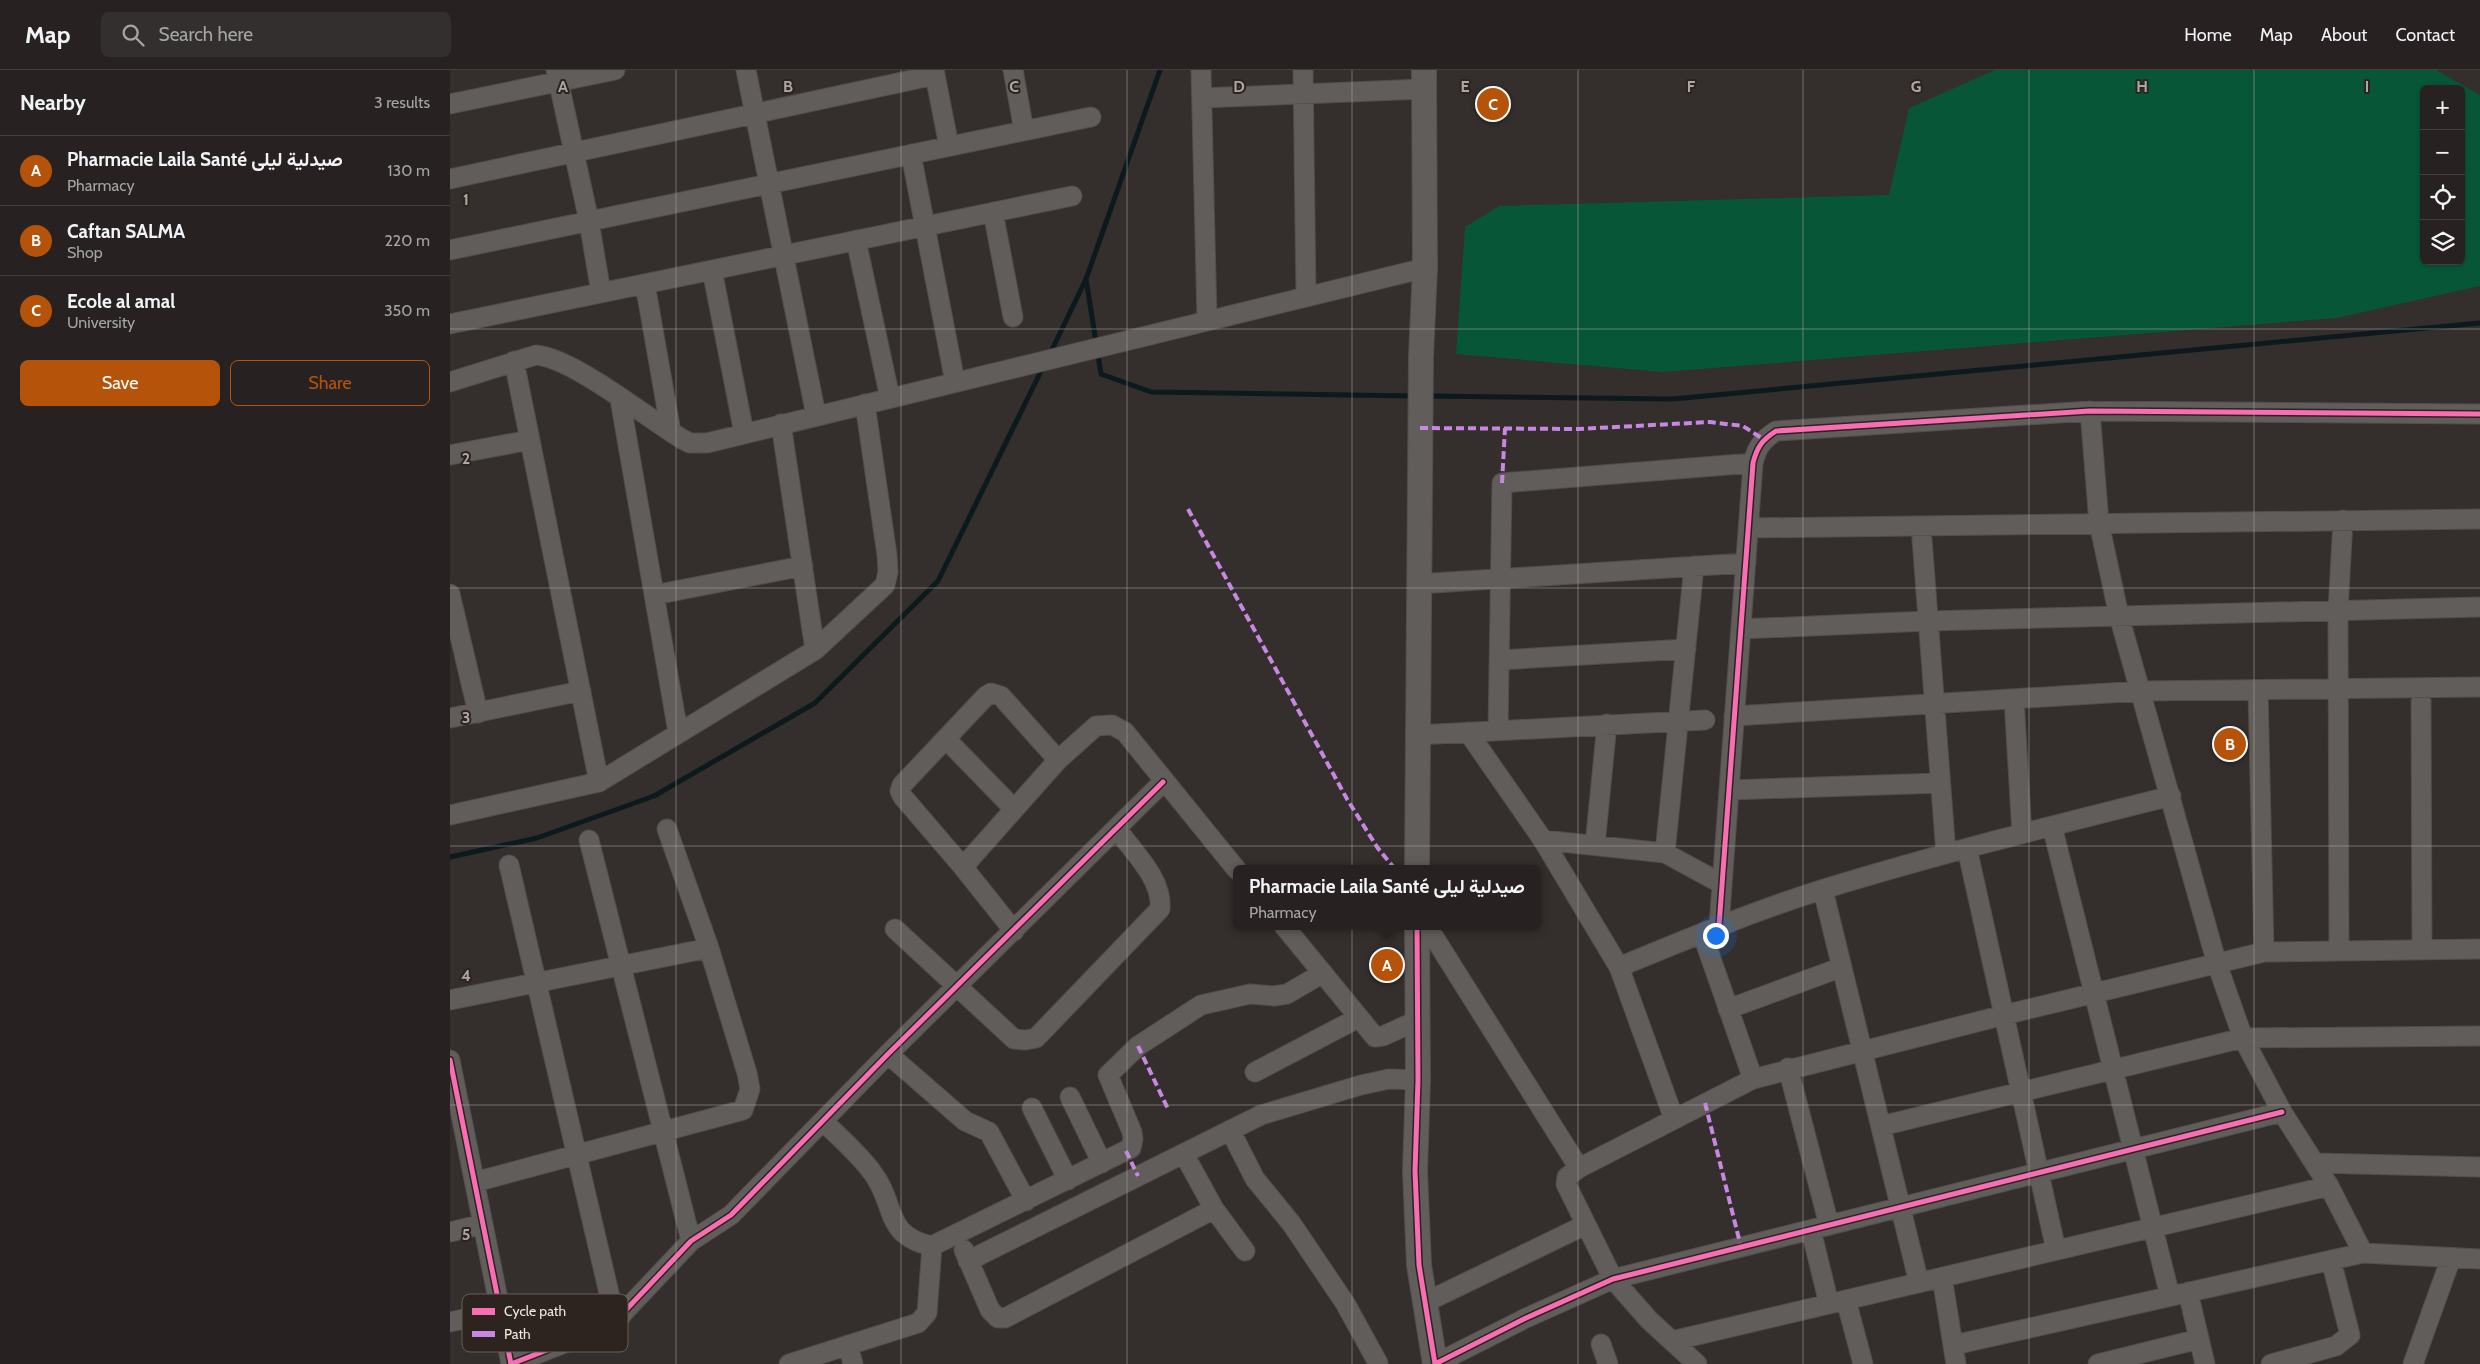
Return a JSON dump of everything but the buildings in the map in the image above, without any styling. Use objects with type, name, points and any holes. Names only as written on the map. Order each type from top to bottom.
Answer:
[{"type":"street","points":[[450,104],[557,76],[615,70]]},
{"type":"street","points":[[746,70],[816,415]]},
{"type":"street","points":[[1013,70],[1024,131]]},
{"type":"street","points":[[1201,70],[1207,320]]},
{"type":"street","points":[[1303,70],[1306,296]]},
{"type":"street","points":[[450,179],[755,114],[934,72],[949,146]]},
{"type":"street","points":[[557,76],[589,221],[601,293]]},
{"type":"street","points":[[1202,98],[1303,94],[1423,79],[1424,268],[1418,584],[1417,865]]},
{"type":"street","points":[[450,250],[1091,117]]},
{"type":"street","points":[[911,154],[955,382]]},
{"type":"street","points":[[450,324],[1072,196]]},
{"type":"street","points":[[993,212],[1013,317]]},
{"type":"street","points":[[856,240],[890,398]]},
{"type":"street","points":[[450,382],[536,355],[548,356],[690,443],[707,443],[744,432],[890,398],[1001,369],[1424,268]]},
{"type":"street","points":[[712,270],[744,432]]},
{"type":"street","points":[[645,284],[670,432]]},
{"type":"street","points":[[514,361],[599,782]]},
{"type":"street","points":[[620,399],[678,732]]},
{"type":"street","points":[[450,815],[599,782],[815,650],[885,585],[888,572],[865,404]]},
{"type":"street","points":[[2090,411],[2099,524],[2118,616],[2171,796],[2217,964],[2243,1038],[2282,1112],[2329,1186],[2363,1253]]},
{"type":"street","points":[[1753,1079],[1728,1009],[1710,930],[1722,884],[1753,463],[1763,439],[1776,431],[2090,411],[2480,414]]},
{"type":"street","points":[[781,424],[815,650]]},
{"type":"street","points":[[450,454],[530,440]]},
{"type":"street","points":[[1498,730],[1502,483],[1753,463]]},
{"type":"street","points":[[1749,528],[2480,518]]},
{"type":"street","points":[[2339,951],[2338,611],[2343,520]]},
{"type":"street","points":[[1922,526],[1946,854]]},
{"type":"street","points":[[1418,584],[1746,562]]},
{"type":"street","points":[[654,595],[803,566]]},
{"type":"street","points":[[1666,853],[1694,566]]},
{"type":"street","points":[[450,594],[478,712]]},
{"type":"street","points":[[1741,630],[1928,621],[2480,607]]},
{"type":"street","points":[[1500,660],[1686,649]]},
{"type":"street","points":[[1734,716],[2141,691],[2480,687]]},
{"type":"street","points":[[2421,688],[2422,950]]},
{"type":"street","points":[[2258,690],[2264,952]]},
{"type":"street","points":[[450,718],[581,691]]},
{"type":"street","points":[[1014,931],[900,791],[902,785],[986,696],[997,693],[1058,760]]},
{"type":"street","points":[[2014,699],[2022,834]]},
{"type":"street","points":[[1417,736],[1705,720]]},
{"type":"street","points":[[1595,845],[1608,724]]},
{"type":"street","points":[[963,867],[1058,760],[1096,726],[1112,725],[1125,732],[1233,865]]},
{"type":"street","points":[[1468,732],[1543,840],[1619,967],[1674,1119]]},
{"type":"street","points":[[946,739],[1014,809]]},
{"type":"street","points":[[628,1308],[691,1241],[731,1215],[888,1054],[1164,782]]},
{"type":"street","points":[[1729,790],[1940,783]]},
{"type":"street","points":[[1619,967],[1710,930],[1823,890],[1967,848],[2171,796]]},
{"type":"street","points":[[2052,826],[2170,1296]]},
{"type":"street","points":[[475,1182],[743,1110],[750,1089],[747,1073],[710,948],[667,829]]},
{"type":"street","points":[[895,929],[1014,1039],[1026,1040],[1036,1038],[1160,909],[1161,897],[1155,882],[1117,829]]},
{"type":"street","points":[[589,840],[691,1241]]},
{"type":"street","points":[[1543,840],[1666,853],[1722,884]]},
{"type":"street","points":[[1967,848],[2056,1250]]},
{"type":"street","points":[[509,866],[609,1294]]},
{"type":"street","points":[[1823,890],[1919,1283]]},
{"type":"street","points":[[1287,930],[1375,1037],[1383,1036],[1416,1021]]},
{"type":"street","points":[[1417,930],[1416,1021],[1418,1080],[1415,1171],[1419,1265],[1435,1364],[1526,1318],[1613,1279],[2282,1112]]},
{"type":"street","points":[[1429,930],[1578,1168]]},
{"type":"street","points":[[450,1000],[710,948]]},
{"type":"street","points":[[1697,1364],[1649,1320],[1613,1279],[1566,1184],[1567,1177],[1578,1168],[1753,1079],[1788,1068],[2094,993],[2264,952],[2480,949]]},
{"type":"street","points":[[1728,1009],[1842,967]]},
{"type":"street","points":[[823,1121],[874,1174],[902,1233],[914,1242],[932,1246],[957,1236],[1126,1151],[1132,1144],[1132,1132],[1108,1075],[1109,1071],[1138,1046],[1201,1005],[1250,994],[1274,996],[1287,994],[1322,973]]},
{"type":"street","points":[[1255,1072],[1358,1018]]},
{"type":"street","points":[[1881,1126],[2243,1038],[2480,1036]]},
{"type":"street","points":[[888,1054],[965,1121],[989,1132],[1026,1201]]},
{"type":"street","points":[[450,1060],[497,1294]]},
{"type":"street","points":[[1788,1068],[1829,1225]]},
{"type":"street","points":[[968,1261],[1261,1115],[1361,1085],[1389,1079],[1418,1080]]},
{"type":"street","points":[[1070,1097],[1102,1163]]},
{"type":"street","points":[[1032,1108],[1068,1180]]},
{"type":"street","points":[[1230,1130],[1255,1179],[1291,1223],[1345,1303],[1377,1364]]},
{"type":"street","points":[[1184,1154],[1214,1209],[1245,1252]]},
{"type":"street","points":[[2315,1163],[2480,1168]]},
{"type":"street","points":[[1672,1341],[2329,1186]]},
{"type":"street","points":[[957,1236],[990,1310],[998,1318],[1005,1318],[1214,1209]]},
{"type":"street","points":[[450,1232],[483,1224]]},
{"type":"street","points":[[1424,1303],[1586,1225]]},
{"type":"street","points":[[1811,1230],[1863,1364]]},
{"type":"street","points":[[789,1364],[918,1323],[927,1313],[932,1246]]},
{"type":"street","points":[[1954,1345],[2363,1253],[2480,1259]]},
{"type":"street","points":[[2413,1364],[2451,1258]]},
{"type":"street","points":[[2271,1364],[2336,1346],[2347,1340],[2350,1335],[2331,1260]]},
{"type":"street","points":[[1942,1277],[1956,1364]]},
{"type":"street","points":[[2188,1292],[2205,1364]]},
{"type":"street","points":[[2098,1364],[2199,1339]]},
{"type":"street","points":[[1600,1344],[1608,1364]]},
{"type":"street","points":[[848,1345],[853,1364]]},
{"type":"street","points":[[511,1364],[542,1352]]},
{"type":"green space","points":[[1995,70],[2436,70],[2462,85],[2420,85],[2420,265],[2465,265],[2465,86],[2480,95],[2480,286],[2337,318],[1663,372],[1456,354],[1465,227],[1499,206],[1889,195],[1909,108]]},
{"type":"waterway","points":[[1049,356],[1086,279],[1160,70]]},
{"type":"waterway","points":[[1086,279],[1101,374],[1151,392],[1413,396]]},
{"type":"waterway","points":[[1427,396],[1673,399],[2480,323]]},
{"type":"waterway","points":[[450,857],[537,838],[654,796],[815,703],[938,581],[1044,365]]},
{"type":"marked path","points":[[1420,428],[1578,429],[1710,422],[1743,426],[1763,439]]},
{"type":"marked path","points":[[1502,483],[1505,428]]},
{"type":"marked path","points":[[1188,509],[1347,799],[1377,847],[1392,865]]},
{"type":"marked path","points":[[1138,1046],[1168,1109]]},
{"type":"marked path","points":[[1705,1103],[1741,1247]]},
{"type":"marked path","points":[[1126,1151],[1138,1176]]},
{"type":"cycle path","points":[[1719,926],[1753,463],[1761,444],[1776,431],[2090,411],[2480,414]]},
{"type":"cycle path","points":[[628,1308],[691,1241],[731,1215],[888,1054],[1163,782]]},
{"type":"cycle path","points":[[1417,930],[1418,1080],[1415,1171],[1419,1265],[1435,1364],[1526,1318],[1613,1279],[2282,1112]]},
{"type":"cycle path","points":[[450,1060],[497,1294]]},
{"type":"cycle path","points":[[509,1352],[511,1364],[542,1352]]},
{"type":"place","name":"Ecole al amal","points":[[1493,104]]},
{"type":"place","name":"Caftan SALMA","points":[[2230,744]]},
{"type":"place","name":"Pharmacie Laila Santé صيدلية ليلى","points":[[1387,965]]}]
